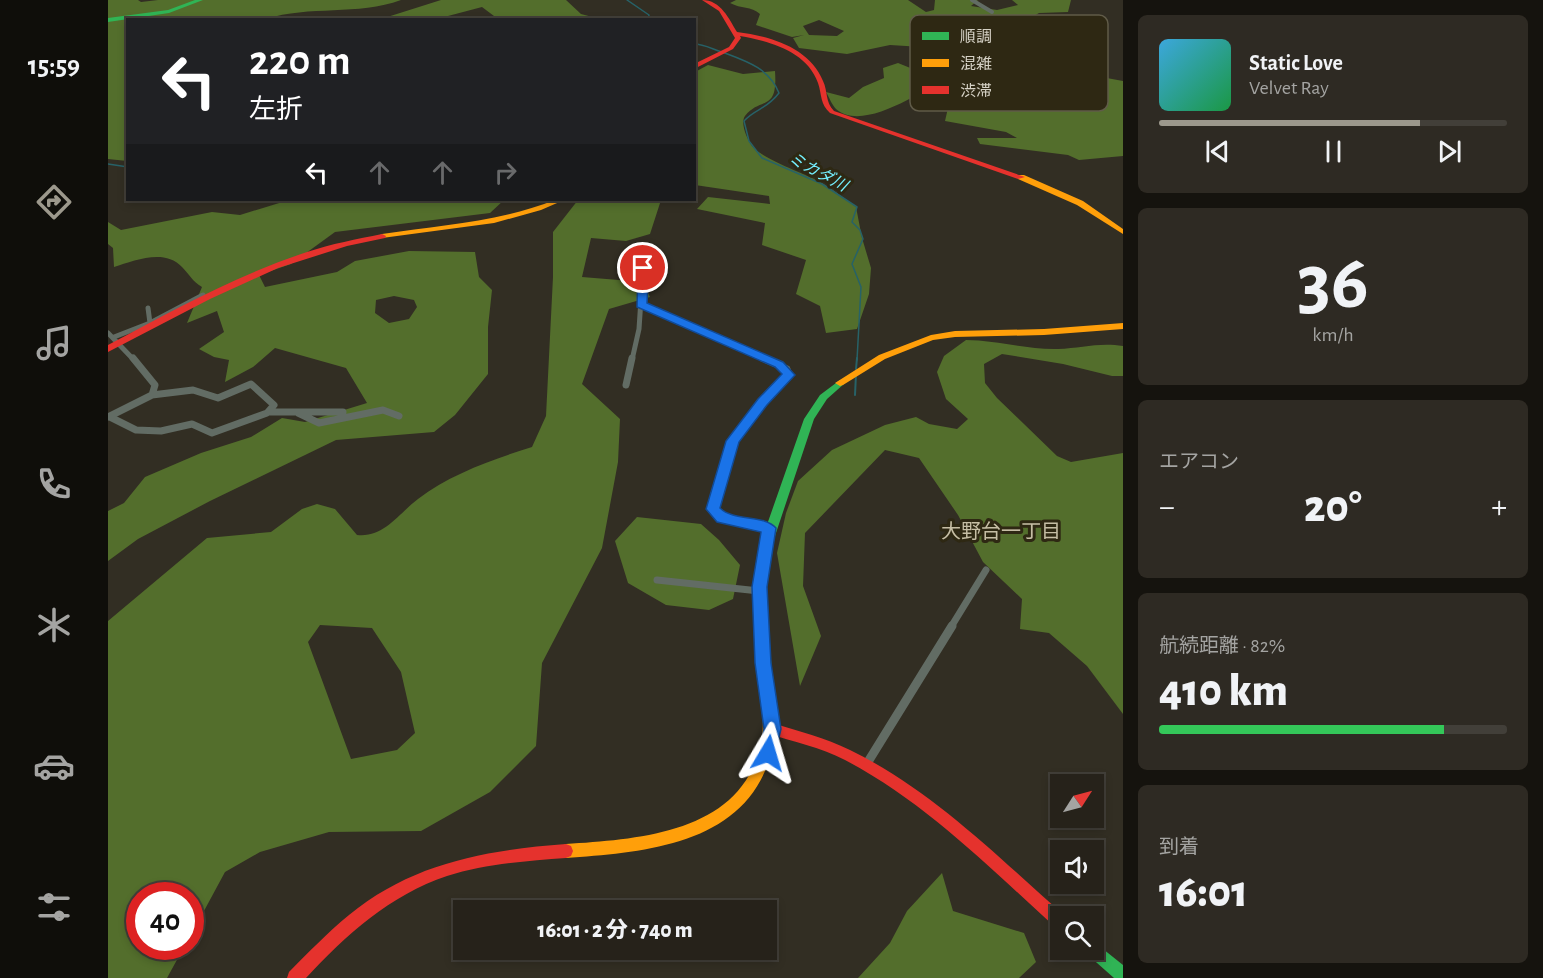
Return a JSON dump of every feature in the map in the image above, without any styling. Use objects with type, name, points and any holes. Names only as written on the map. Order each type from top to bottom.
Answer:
[{"type":"street","points":[[108,20],[170,11],[200,0]]},
{"type":"street","points":[[696,66],[737,42],[738,34],[719,7],[705,0]]},
{"type":"street","points":[[972,0],[992,12]]},
{"type":"street","points":[[738,34],[758,37],[802,56],[819,77],[821,99],[832,112],[1046,186],[1080,203],[1123,232]]},
{"type":"street","points":[[108,349],[113,338],[257,272],[296,258],[365,239],[509,219],[558,201]]},
{"type":"street","points":[[626,385],[636,344],[643,268]]},
{"type":"street","points":[[113,338],[150,323],[203,295]]},
{"type":"street","points":[[641,305],[787,369],[789,375],[762,402],[732,441],[713,509],[722,519],[768,528]]},
{"type":"street","points":[[148,308],[150,323]]},
{"type":"street","points":[[295,978],[317,951],[380,900],[419,879],[450,867],[500,856],[658,842],[684,835],[711,823],[731,809],[758,776],[768,753],[772,729],[763,663],[759,591],[768,528],[811,414],[829,391],[849,376],[912,344],[944,335],[1068,331],[1123,326]]},
{"type":"street","points":[[113,338],[154,385],[152,395]]},
{"type":"street","points":[[109,416],[120,413],[152,395],[194,390],[218,398],[251,384],[272,401],[274,405],[269,412]]},
{"type":"street","points":[[298,413],[319,423],[383,410],[399,416]]},
{"type":"street","points":[[109,416],[136,430],[161,431],[192,424],[212,434],[269,412],[343,412]]},
{"type":"street","points":[[866,765],[986,570]]},
{"type":"street","points":[[657,580],[759,591]]},
{"type":"street","points":[[772,729],[814,741],[866,765],[904,789],[1050,913]]},
{"type":"street","points":[[1104,959],[1123,975]]},
{"type":"green space","points":[[108,0],[138,0],[141,2],[158,0],[401,0],[368,8],[299,12],[270,18],[126,18],[126,161],[108,159]]},
{"type":"green space","points":[[441,0],[566,0],[581,14],[596,18],[497,18],[482,7],[445,18],[384,18]]},
{"type":"green space","points":[[736,0],[908,0],[926,12],[934,10],[935,0],[978,0],[971,6],[997,10],[1018,5],[1012,0],[1071,0],[1068,12],[1036,15],[910,15],[910,46],[890,45],[847,54],[799,48],[793,38],[804,35],[792,37],[756,25],[760,14],[730,3]],"holes":[[[819,20],[844,31],[837,36],[809,35],[803,26]]]},
{"type":"green space","points":[[898,63],[910,68],[910,98],[893,107],[862,116],[848,115],[836,109],[826,92],[849,98],[863,87],[884,78],[883,68]]},
{"type":"green space","points":[[708,65],[743,74],[775,71],[774,93],[767,102],[757,106],[745,116],[743,123],[745,131],[750,143],[757,151],[822,183],[856,207],[871,268],[869,294],[857,329],[826,333],[820,306],[796,294],[806,260],[762,245],[765,223],[697,209],[708,197],[770,204],[769,196],[696,185],[696,71]]},
{"type":"green space","points":[[1108,78],[1123,81],[1123,156],[1079,160],[1068,155],[980,144],[977,138],[1017,138],[1006,132],[945,121],[947,111],[1108,111]]},
{"type":"green space","points":[[286,201],[503,201],[490,213],[335,232],[291,264],[259,275],[265,287],[337,272],[355,261],[409,251],[475,252],[479,277],[492,290],[488,327],[488,374],[455,415],[434,432],[336,440],[138,539],[108,561],[108,511],[124,503],[145,477],[201,453],[251,437],[282,418],[305,422],[367,403],[346,368],[275,348],[253,367],[225,382],[229,360],[214,357],[199,349],[224,332],[217,311],[187,323],[202,287],[175,261],[167,258],[140,259],[114,267],[113,248],[108,244],[108,222],[121,230],[212,212],[240,215]],"holes":[[[394,296],[414,300],[417,307],[409,319],[389,323],[375,313],[376,300]]]},
{"type":"green space","points":[[577,201],[661,201],[650,234],[626,241],[591,238],[582,277],[643,282],[650,297],[609,309],[582,384],[620,419],[618,462],[602,548],[542,663],[536,746],[490,792],[421,831],[329,832],[260,852],[225,872],[204,911],[204,882],[126,882],[126,960],[177,960],[167,978],[108,978],[108,621],[207,538],[271,532],[302,509],[317,504],[335,509],[357,535],[375,533],[444,482],[488,462],[532,447],[546,416],[553,232]],"holes":[[[320,625],[372,628],[401,672],[415,733],[397,750],[351,759],[308,642]]]},
{"type":"green space","points":[[966,340],[1047,349],[1098,345],[1123,346],[1123,376],[1112,376],[1063,364],[1002,354],[984,364],[985,383],[997,398],[1057,456],[1071,462],[1123,453],[1123,714],[1087,666],[1049,633],[1020,629],[1022,599],[983,562],[958,515],[919,458],[885,450],[805,533],[803,586],[821,636],[800,686],[777,553],[786,513],[798,481],[832,450],[885,425],[916,417],[929,424],[957,429],[968,419],[946,399],[937,372],[944,356]]},
{"type":"green space","points":[[637,517],[701,524],[719,540],[740,565],[733,599],[709,610],[666,605],[628,583],[615,541]]},
{"type":"green space","points":[[942,873],[953,911],[1024,933],[1036,962],[1019,978],[858,978],[890,943],[907,911]]},
{"type":"waterway","points":[[627,0],[649,15],[648,18]]},
{"type":"waterway","name":"ミカダ川","points":[[696,44],[756,66],[775,84],[779,93],[770,103],[744,121],[749,141],[762,158],[822,184],[857,207],[852,222],[860,230],[863,239],[852,264],[861,287],[857,360]]},
{"type":"waterway","points":[[108,164],[126,167]]},
{"type":"waterway","name":"ミカダ川","points":[[856,369],[857,358]]},
{"type":"waterway","name":"ミカダ川","points":[[855,395],[856,374]]},
{"type":"traffic: fast","points":[[108,20],[169,11],[200,0]]},
{"type":"traffic: fast","points":[[768,690],[759,600],[768,539],[809,419],[823,397],[840,383]]},
{"type":"traffic: fast","points":[[1104,959],[1123,975]]},
{"type":"traffic: slow","points":[[1021,177],[1080,203],[1123,232]]},
{"type":"traffic: slow","points":[[382,236],[494,221],[516,216],[558,201]]},
{"type":"traffic: slow","points":[[840,383],[882,357],[931,338],[955,334],[1044,332],[1123,326]]},
{"type":"traffic: slow","points":[[566,851],[646,843],[682,834],[714,820],[740,800],[759,772],[769,736],[768,690]]},
{"type":"traffic: jam","points":[[696,66],[731,48],[738,38],[721,10],[705,0]]},
{"type":"traffic: jam","points":[[738,34],[775,43],[798,54],[808,62],[816,71],[825,102],[832,112],[1021,177]]},
{"type":"traffic: jam","points":[[108,349],[240,281],[310,254],[382,236]]},
{"type":"traffic: jam","points":[[772,729],[840,752],[878,772],[960,832],[1050,913]]},
{"type":"traffic: jam","points":[[295,978],[355,919],[385,898],[415,882],[448,869],[483,860],[566,851]]},
{"type":"district","name":"大野台一丁目","points":[[1001,532]]},
{"type":"route","points":[[643,268],[641,305],[779,364],[787,369],[789,375],[762,402],[732,441],[713,509],[722,519],[768,528],[759,587],[759,620],[772,729],[768,753]]}]
